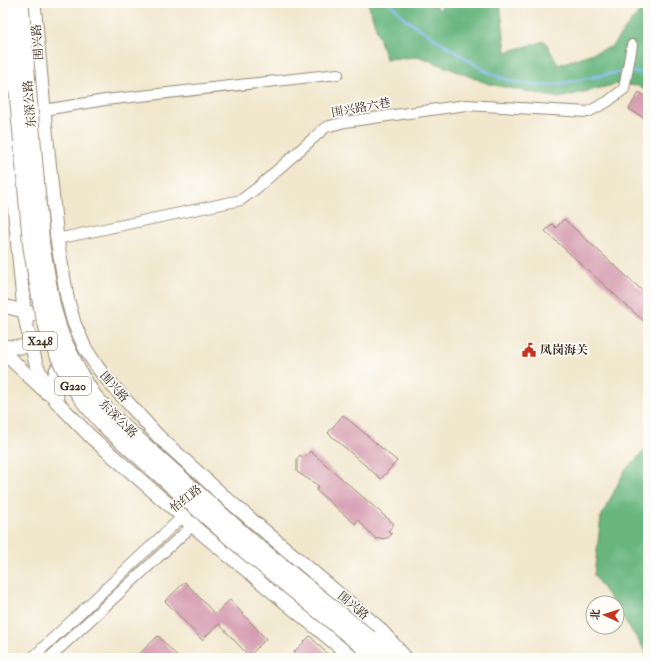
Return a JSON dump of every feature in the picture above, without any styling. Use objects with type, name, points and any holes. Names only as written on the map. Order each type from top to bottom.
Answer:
[{"type":"highway","name":"东深公路","points":[[9,3],[31,248],[41,304],[50,339],[71,382],[85,403],[106,427],[244,550],[367,642],[394,658]]},
{"type":"highway","name":"东深公路","points":[[21,3],[44,253],[53,308],[61,335],[81,376],[94,396],[114,418],[251,541],[367,642],[375,658]]},
{"type":"main road","name":"围兴路","points":[[34,3],[57,239],[67,297],[74,323],[85,348],[110,384],[158,436],[218,491],[379,628],[406,658]]},
{"type":"main road","points":[[3,66],[10,162],[24,311],[36,364],[46,386],[57,402],[91,437],[188,521],[352,658]]},
{"type":"main road","name":"X248","points":[[3,306],[74,323]]},
{"type":"main road","name":"X248","points":[[3,346],[21,348],[31,346],[74,323]]},
{"type":"main road","points":[[3,352],[73,418]]},
{"type":"main road","points":[[73,418],[57,396],[53,379],[55,371],[60,364],[67,359],[76,357],[84,359],[98,368]]},
{"type":"street","name":"围兴路六巷","points":[[57,239],[241,200],[257,188],[326,127],[345,122],[466,105],[588,112],[607,102],[624,89],[631,49]]},
{"type":"street","points":[[44,110],[105,100],[338,74]]},
{"type":"street","name":"怡红路","points":[[49,658],[218,491]]},
{"type":"street","name":"怡红路","points":[[32,658],[188,521]]},
{"type":"green space","points":[[368,3],[432,3],[440,10],[443,3],[500,3],[506,52],[545,41],[558,65],[611,47],[633,19],[648,4],[648,92],[638,86],[617,84],[559,98],[489,84],[420,57],[386,59]]},
{"type":"green space","points":[[648,447],[648,655],[625,621],[625,595],[608,595],[594,575],[601,517],[625,470]]},
{"type":"building","points":[[639,92],[648,98],[648,120],[629,109]]},
{"type":"building","points":[[564,219],[648,296],[648,325],[545,231],[552,224],[556,228]]},
{"type":"building","points":[[343,415],[397,461],[381,479],[328,433]]},
{"type":"building","points":[[310,451],[394,524],[388,531],[392,534],[388,538],[376,539],[358,520],[355,524],[316,490],[319,486],[297,472],[297,459],[300,455],[304,458]]},
{"type":"building","points":[[185,582],[215,614],[230,600],[266,639],[249,656],[219,624],[202,640],[165,601]]},
{"type":"building","points":[[158,636],[179,658],[135,658]]},
{"type":"building","points":[[310,636],[331,658],[300,658],[294,652]]},
{"type":"waterway","points":[[390,3],[405,19],[484,70],[501,78],[519,83],[554,85],[624,72]]},
{"type":"waterway","points":[[631,72],[648,73]]},
{"type":"place","name":"凤岗海关","points":[[529,350]]}]
